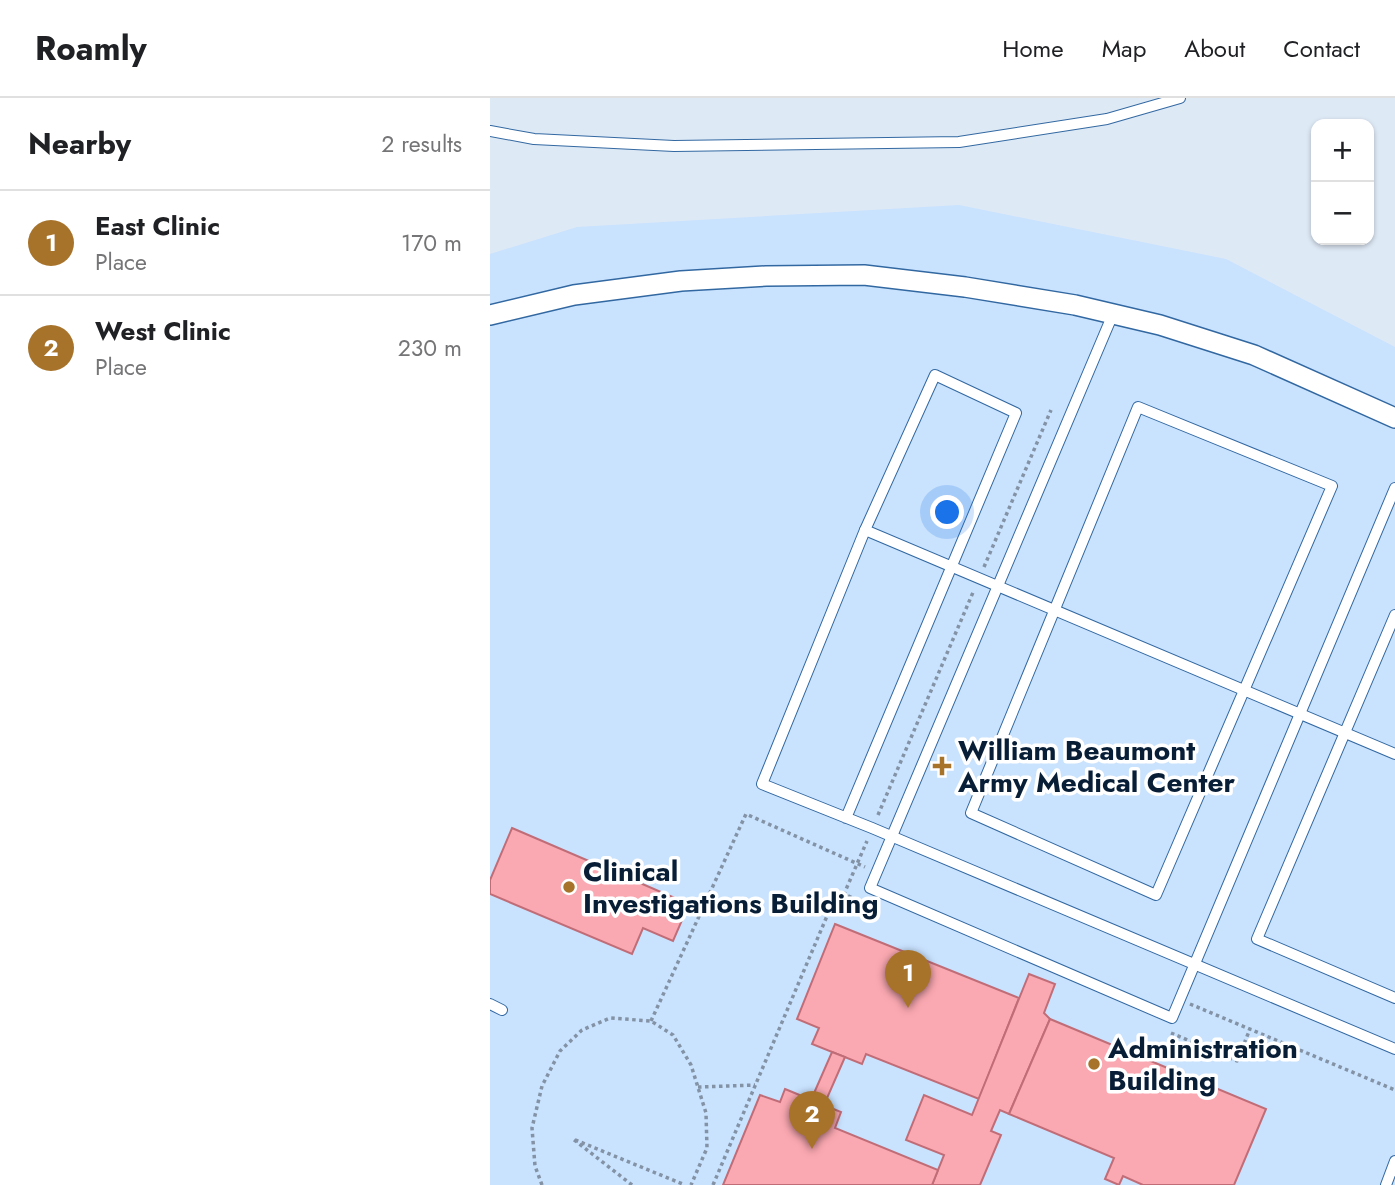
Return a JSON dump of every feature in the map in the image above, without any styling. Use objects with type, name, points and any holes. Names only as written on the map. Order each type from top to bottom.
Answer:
[{"type":"street","points":[[490,315],[574,295],[681,281],[766,276],[864,275],[965,287],[1075,305],[1160,325],[1254,355],[1395,418]]},
{"type":"lane","points":[[490,131],[534,139],[674,146],[959,142],[1107,120],[1180,98]]},
{"type":"lane","points":[[1113,314],[870,888],[1172,1018],[1395,488]]},
{"type":"lane","points":[[846,818],[1016,413],[935,375],[865,530],[762,784],[1395,1049]]},
{"type":"lane","points":[[1138,407],[1332,486],[1156,895],[971,813],[1053,611],[1138,407]]},
{"type":"lane","points":[[865,530],[1395,754]]},
{"type":"lane","points":[[1395,615],[1256,939],[1395,998]]},
{"type":"lane","points":[[490,1004],[502,1010]]},
{"type":"lane","points":[[1386,1185],[1395,1161]]},
{"type":"path","points":[[713,1185],[830,909],[844,894],[1051,410]]},
{"type":"path","points":[[651,1021],[746,814],[877,872]]},
{"type":"path","points":[[844,894],[869,905]]},
{"type":"path","points":[[1180,1000],[1395,1090]]},
{"type":"path","points":[[542,1185],[535,1166],[533,1128],[542,1086],[561,1051],[582,1030],[610,1018],[651,1021],[673,1035],[691,1065],[706,1114],[707,1148],[691,1185]]},
{"type":"path","points":[[1161,1029],[1237,1061],[1251,1029]]},
{"type":"path","points":[[698,1087],[755,1085]]},
{"type":"path","points":[[632,1185],[573,1139],[685,1185]]},
{"type":"shaded area","name":"William Beaumont Army Medical Center","points":[[959,205],[1226,259],[1395,347],[1395,1185],[490,1185],[490,254],[577,227]]},
{"type":"building","name":"Clinical Investigations Building","points":[[512,828],[689,904],[673,941],[643,928],[632,954],[490,894],[490,880]]},
{"type":"building","points":[[835,924],[1019,998],[979,1099],[866,1054],[862,1064],[812,1044],[819,1028],[797,1019]]},
{"type":"building","points":[[1029,974],[1055,984],[1044,1013],[1050,1019],[1009,1114],[1000,1110],[991,1131],[1001,1135],[980,1185],[932,1185],[944,1155],[906,1140],[924,1095],[972,1115]]},
{"type":"building","name":"Administration Building","points":[[1050,1019],[1266,1109],[1234,1185],[1143,1185],[1123,1176],[1119,1185],[1105,1179],[1114,1158],[1009,1114]]},
{"type":"building","points":[[832,1052],[845,1057],[824,1105],[811,1100]]},
{"type":"building","points":[[785,1089],[841,1112],[835,1128],[938,1170],[932,1185],[723,1185],[760,1095],[780,1102]]},
{"type":"place","name":"William Beaumont Army Medical Center","points":[[942,766]]},
{"type":"place","name":"Clinical Investigations Building","points":[[569,887]]},
{"type":"place","name":"East Clinic","points":[[908,1008]]},
{"type":"place","name":"Administration Building","points":[[1094,1064]]},
{"type":"place","name":"West Clinic","points":[[812,1149]]}]
